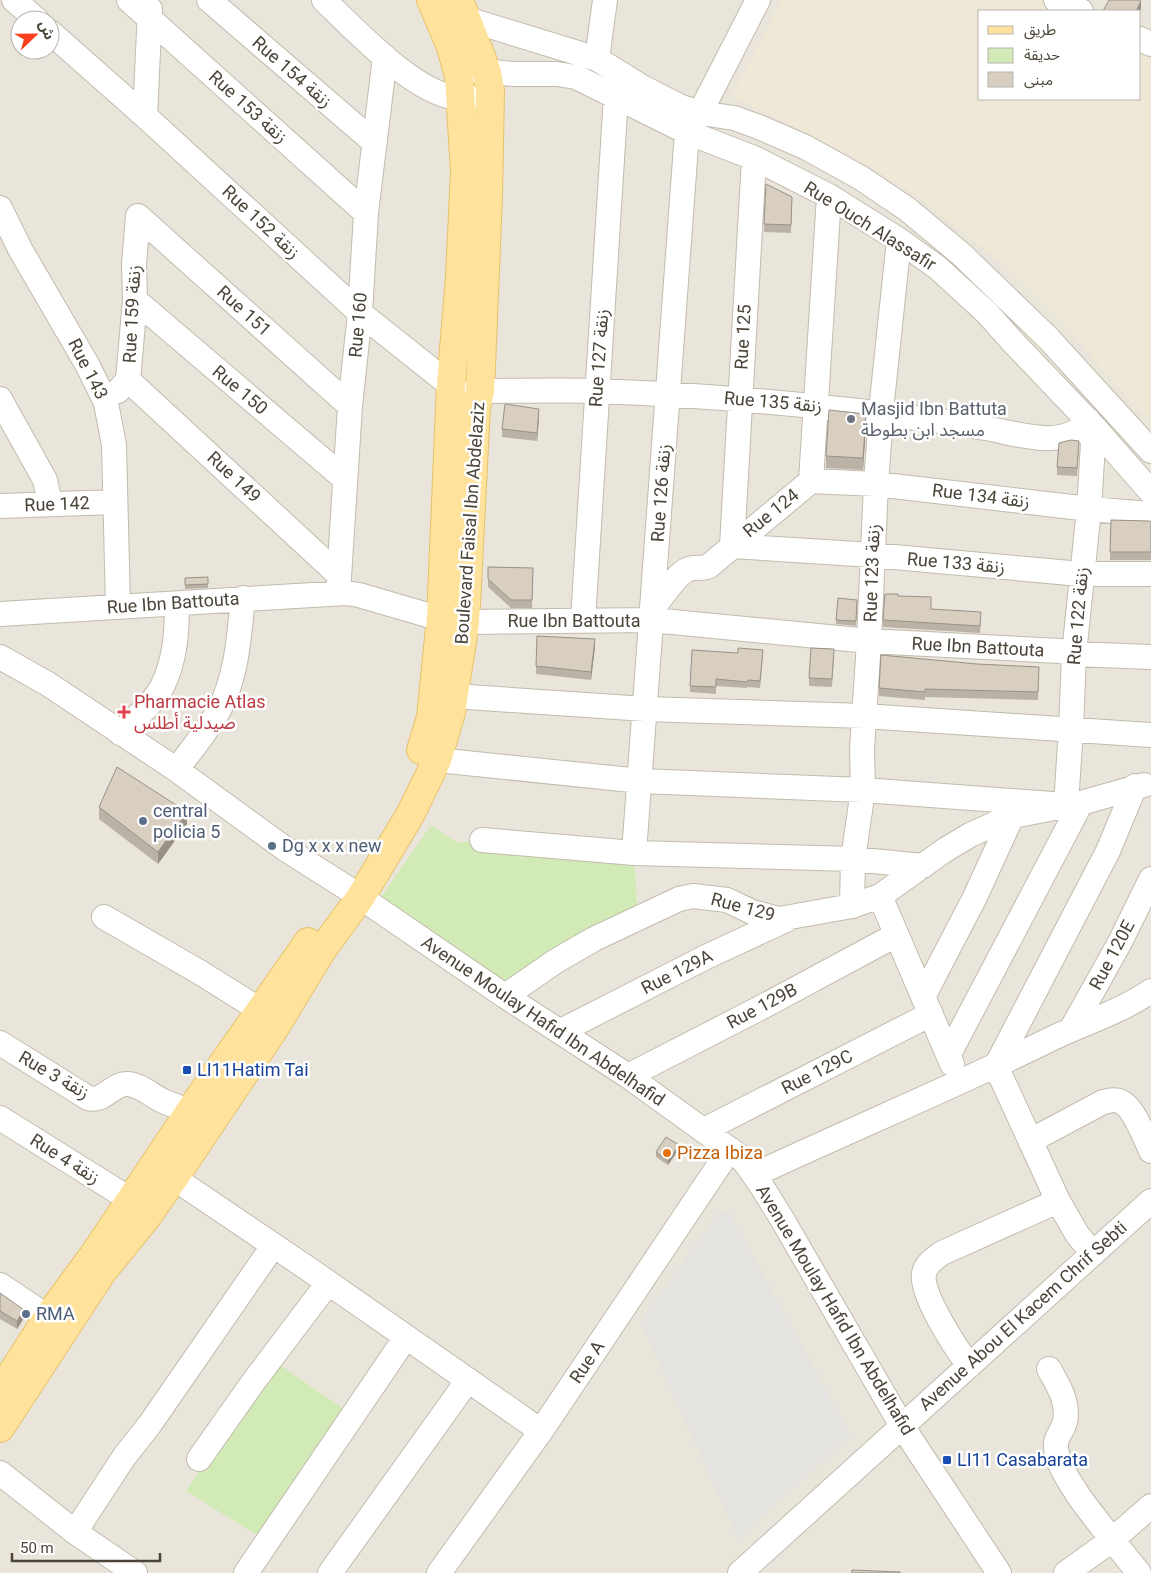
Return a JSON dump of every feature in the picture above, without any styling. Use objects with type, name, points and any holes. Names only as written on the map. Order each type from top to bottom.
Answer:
[{"type":"main road","name":"Boulevard Faisal Ibn Abdelaziz","points":[[0,1428],[102,1272],[146,1218],[190,1111],[304,947],[353,893],[410,815],[437,760],[447,729],[453,696],[451,385],[460,277],[465,171],[461,98],[457,69],[451,47],[431,0]]},
{"type":"main road","name":"Boulevard Faisal Ibn Abdelaziz","points":[[0,1392],[48,1317],[131,1200],[164,1171],[272,1032],[322,950],[353,893],[398,802],[424,743],[453,621],[478,399],[488,196],[490,98],[487,72],[463,10]]},
{"type":"street","points":[[14,0],[26,10]]},
{"type":"street","name":"Rue 153 زنقة","points":[[129,0],[150,9],[366,213]]},
{"type":"street","name":"Rue 154 زنقة","points":[[209,0],[374,143]]},
{"type":"street","points":[[324,0],[385,58],[418,82],[447,96],[490,98]]},
{"type":"street","points":[[597,59],[605,0]]},
{"type":"street","points":[[694,122],[758,0]]},
{"type":"street","points":[[1056,0],[1079,10]]},
{"type":"street","points":[[145,116],[150,9]]},
{"type":"street","name":"Rue Ouch Alassafir","points":[[463,10],[597,59],[656,95],[681,107],[694,122]]},
{"type":"street","name":"Rue 152 زنقة","points":[[60,41],[145,116],[360,314],[451,385],[478,399]]},
{"type":"street","name":"Rue 160","points":[[339,584],[350,406],[360,314],[366,213],[385,58]]},
{"type":"street","name":"Rue Ouch Alassafir","points":[[457,69],[514,74],[557,74],[576,77],[616,96],[694,122],[754,158],[829,196],[899,240],[938,268],[987,313],[1091,423],[1151,492]]},
{"type":"street","name":"Rue 127 زنقة","points":[[583,620],[616,96]]},
{"type":"street","name":"Rue Ouch Alassafir","points":[[694,122],[734,118],[780,135],[861,178],[907,210],[961,254],[1049,339],[1151,451]]},
{"type":"street","name":"Rue 126 زنقة","points":[[634,853],[641,781],[668,395],[694,122]]},
{"type":"street","name":"Rue 125","points":[[732,546],[754,158]]},
{"type":"street","name":"Rue 124","points":[[653,614],[683,572],[693,568],[706,568],[811,481],[814,405],[829,196]]},
{"type":"street","name":"Rue 143","points":[[0,208],[20,249],[95,378],[106,403],[114,445],[118,607]]},
{"type":"street","name":"Rue 159 زنقة","points":[[106,403],[128,380],[135,300],[134,264],[138,216]]},
{"type":"street","name":"Rue 151","points":[[138,216],[350,406]]},
{"type":"street","name":"Rue 123 زنقة","points":[[852,906],[853,859],[863,790],[864,716],[876,484],[882,401],[899,240]]},
{"type":"street","name":"Rue 150","points":[[135,300],[345,479]]},
{"type":"street","name":"Rue 149","points":[[128,380],[339,584]]},
{"type":"street","name":"Rue 135 زنقة","points":[[478,399],[597,391],[740,399],[882,413],[986,428],[1038,438],[1064,436],[1078,431],[1091,423]]},
{"type":"street","points":[[2,408],[45,480],[50,503]]},
{"type":"street","name":"Rue 122 زنقة","points":[[1073,804],[1071,729],[1074,654],[1089,509],[1091,423]]},
{"type":"street","name":"Rue 134 زنقة","points":[[811,481],[876,484],[1089,509],[1151,514]]},
{"type":"street","name":"Rue 142","points":[[0,506],[114,502]]},
{"type":"street","name":"Rue 133 زنقة","points":[[732,546],[872,555],[1081,574],[1151,574]]},
{"type":"street","name":"Rue Ibn Battouta","points":[[0,614],[177,604],[243,598],[339,584],[359,595],[453,621],[583,620],[653,614],[869,641],[1151,657]]},
{"type":"street","points":[[177,770],[218,712],[225,697],[236,659],[243,598]]},
{"type":"street","points":[[120,733],[161,688],[174,652],[177,604]]},
{"type":"street","name":"Avenue Moulay Hafid Ibn Abdelhafid","points":[[0,657],[48,684],[177,770],[284,848],[628,1076],[730,1149],[747,1165],[782,1219],[902,1426],[999,1573]]},
{"type":"street","points":[[453,696],[645,709],[864,716],[1151,735]]},
{"type":"street","points":[[437,760],[641,781],[863,790],[1073,804],[949,1054]]},
{"type":"street","points":[[996,1066],[1143,785]]},
{"type":"street","name":"Rue 129","points":[[505,996],[594,939],[679,898],[707,896],[726,900],[752,912],[779,919],[852,906],[880,896],[970,835],[1012,816],[1073,804],[1143,785]]},
{"type":"street","points":[[927,1006],[1012,816]]},
{"type":"street","points":[[482,840],[634,853],[750,858],[853,859],[923,866]]},
{"type":"street","name":"Rue 120E","points":[[1071,1030],[1120,942],[1151,879]]},
{"type":"street","points":[[880,896],[949,1054],[959,1082]]},
{"type":"street","points":[[104,917],[201,973],[260,1010]]},
{"type":"street","name":"Rue 129A","points":[[561,1031],[706,957],[794,917]]},
{"type":"street","name":"Rue 129B","points":[[628,1076],[762,1007],[896,934]]},
{"type":"street","points":[[754,1175],[996,1066],[1140,998],[1151,991]]},
{"type":"street","name":"Rue 129C","points":[[704,1130],[927,1006]]},
{"type":"street","name":"Rue 3 زنقة","points":[[0,1043],[88,1098],[97,1099],[117,1086],[128,1084],[190,1111]]},
{"type":"street","points":[[996,1066],[1058,1201],[1077,1234],[1093,1254]]},
{"type":"street","points":[[1030,1141],[1103,1102],[1112,1100],[1120,1101],[1129,1109],[1137,1121],[1151,1151]]},
{"type":"street","name":"Rue 4 زنقة","points":[[0,1118],[131,1200]]},
{"type":"street","name":"Rue A","points":[[439,1573],[541,1431],[730,1149]]},
{"type":"street","points":[[164,1171],[541,1431]]},
{"type":"street","points":[[968,1366],[940,1321],[926,1287],[924,1272],[929,1264],[942,1254],[1058,1201]]},
{"type":"street","name":"Avenue Abou El Kacem Chrif Sebti","points":[[740,1573],[1151,1201]]},
{"type":"street","points":[[75,1532],[124,1457],[150,1424],[273,1246]]},
{"type":"street","points":[[199,1459],[244,1395],[328,1283]]},
{"type":"street","points":[[0,1285],[48,1317]]},
{"type":"street","points":[[246,1573],[406,1337]]},
{"type":"street","points":[[1049,1368],[1064,1400],[1064,1422],[1056,1437],[1055,1444],[1059,1461],[1075,1490],[1139,1573]]},
{"type":"street","points":[[330,1573],[468,1380]]},
{"type":"street","points":[[0,1473],[75,1532],[135,1573]]},
{"type":"street","points":[[1066,1573],[1112,1540],[1151,1506]]},
{"type":"shaded area","points":[[0,0],[1151,0],[1151,1573],[0,1573]]},
{"type":"shaded area","points":[[781,0],[1047,0],[1069,10],[978,10],[978,100],[1141,100],[1141,43],[1151,48],[1151,423],[1066,326],[1003,264],[917,196],[859,160],[732,96]]},
{"type":"shaded area","points":[[728,1210],[851,1435],[738,1539],[640,1321],[718,1213]]},
{"type":"green space","points":[[431,825],[458,843],[482,840],[634,853],[638,918],[505,996],[379,900]]},
{"type":"green space","points":[[274,1361],[348,1412],[260,1537],[186,1491]]},
{"type":"building","points":[[1109,0],[1141,1],[1136,10],[1104,10]]},
{"type":"building","points":[[766,184],[792,197],[791,225],[764,224]]},
{"type":"building","points":[[505,404],[539,409],[537,433],[502,429]]},
{"type":"building","points":[[829,410],[866,414],[863,458],[826,456]]},
{"type":"building","points":[[1071,440],[1079,441],[1077,468],[1057,467],[1059,443]]},
{"type":"building","points":[[1111,520],[1151,522],[1151,552],[1110,552]]},
{"type":"building","points":[[488,567],[533,568],[532,600],[511,600],[488,579]]},
{"type":"building","points":[[208,577],[208,584],[185,585],[185,578]]},
{"type":"building","points":[[885,594],[931,597],[931,609],[981,612],[980,626],[883,620]]},
{"type":"building","points":[[838,598],[857,600],[856,621],[836,620]]},
{"type":"building","points":[[537,636],[595,639],[591,672],[536,666]]},
{"type":"building","points":[[738,648],[763,650],[760,681],[748,680],[747,682],[716,679],[716,687],[690,686],[692,650],[738,653]]},
{"type":"building","points":[[811,648],[834,649],[832,679],[809,678]]},
{"type":"building","points":[[881,655],[977,664],[1039,667],[1038,692],[925,689],[925,692],[879,688]]},
{"type":"building","name":"central policia 5","points":[[117,767],[187,812],[158,852],[99,807]]},
{"type":"building","name":"Pizza Ibiza","points":[[666,1137],[679,1145],[668,1161],[656,1152]]},
{"type":"building","points":[[0,1293],[24,1310],[17,1321],[0,1311]]},
{"type":"building","points":[[852,1570],[900,1572],[900,1573],[852,1573]]},
{"type":"place","name":"Masjid Ibn Battuta مسجد ابن بطوطة","points":[[851,419]]},
{"type":"place","name":"Pharmacie Atlas صيدلية أطلس","points":[[124,712]]},
{"type":"place","name":"central policia 5","points":[[143,821]]},
{"type":"place","name":"Dg x x x new","points":[[272,846]]},
{"type":"place","name":"LI11Hatim Tai","points":[[187,1070]]},
{"type":"place","name":"Pizza Ibiza","points":[[667,1153]]},
{"type":"place","name":"RMA","points":[[26,1314]]},
{"type":"place","name":"LI11 Casabarata","points":[[947,1460]]}]
